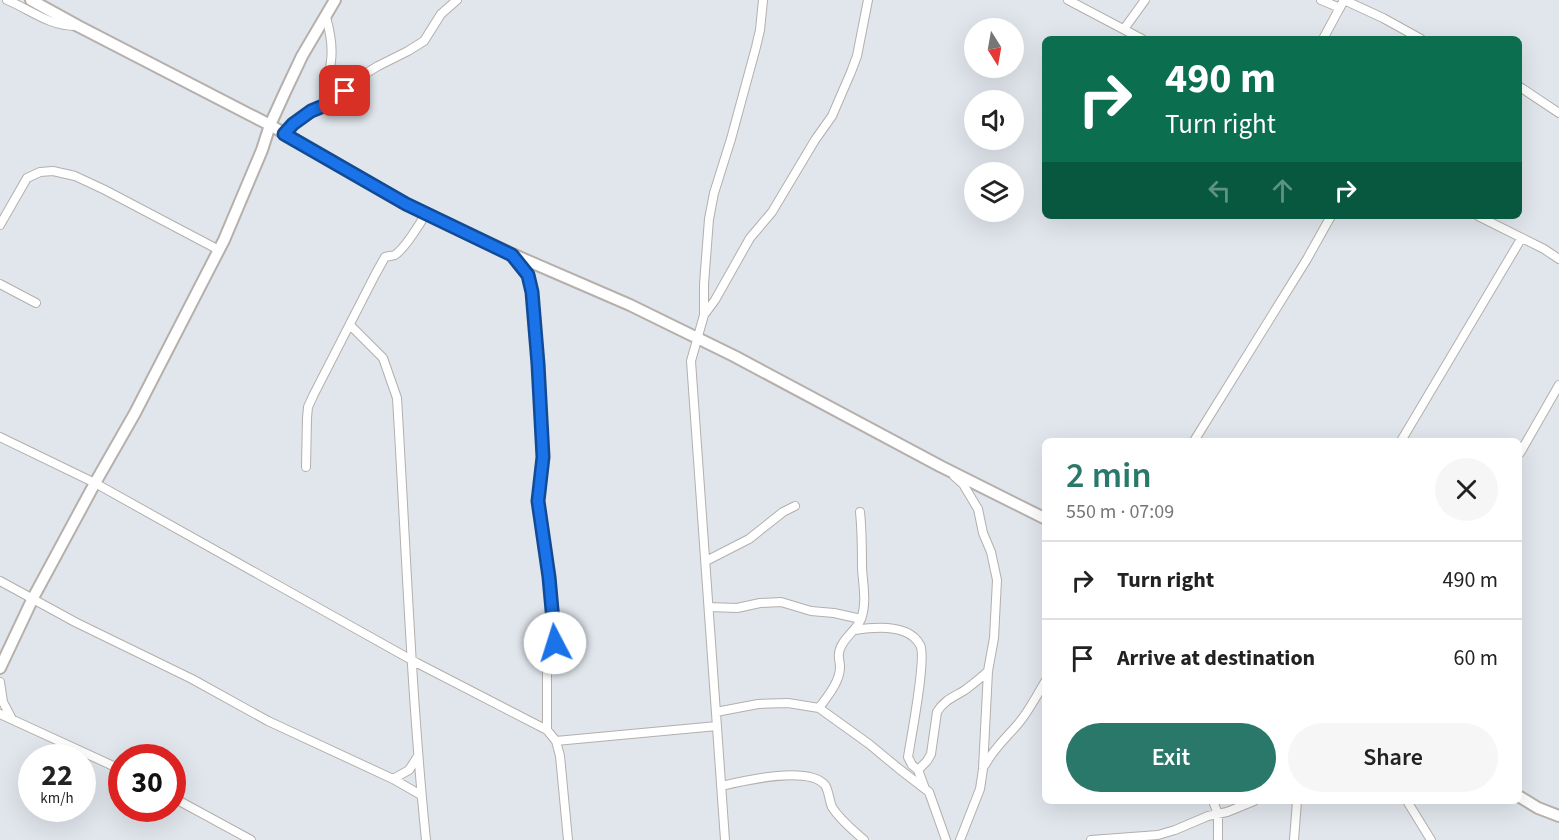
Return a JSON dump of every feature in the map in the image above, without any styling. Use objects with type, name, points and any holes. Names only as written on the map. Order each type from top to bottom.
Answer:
[{"type":"street","points":[[7,0],[52,23],[78,26]]},
{"type":"street","points":[[31,0],[270,125],[406,204],[512,255],[630,305],[734,356],[948,470],[1042,517]]},
{"type":"street","points":[[0,669],[33,598],[135,413],[219,250],[262,150],[270,125],[302,56],[335,0]]},
{"type":"street","points":[[284,134],[293,124],[311,111],[328,104],[360,77],[424,41],[441,14],[457,0]]},
{"type":"street","points":[[725,840],[691,364],[704,315],[709,219],[714,193],[756,47],[763,0]]},
{"type":"street","points":[[704,315],[750,238],[772,212],[832,116],[854,64],[868,0]]},
{"type":"street","points":[[1068,0],[1137,36]]},
{"type":"street","points":[[1124,29],[1145,0]]},
{"type":"street","points":[[1321,0],[1340,8]]},
{"type":"street","points":[[1325,36],[1344,0],[1383,18],[1409,36]]},
{"type":"street","points":[[326,17],[331,44],[331,60],[326,81],[328,104]]},
{"type":"street","points":[[1522,88],[1559,112]]},
{"type":"street","points":[[0,225],[27,178],[40,172],[53,171],[75,176],[105,190],[219,250]]},
{"type":"street","points":[[306,467],[308,407],[385,257],[392,256],[400,250],[426,213]]},
{"type":"street","points":[[1196,438],[1329,219]]},
{"type":"street","points":[[1484,219],[1544,249],[1559,259]]},
{"type":"street","points":[[1403,438],[1521,239]]},
{"type":"street","points":[[512,255],[521,265],[531,283],[537,343],[543,457],[538,501],[555,636],[547,672],[547,730]]},
{"type":"street","points":[[0,284],[36,303]]},
{"type":"street","points":[[350,325],[382,358],[397,398],[418,755],[426,840]]},
{"type":"street","points":[[1522,450],[1559,385]]},
{"type":"street","points":[[0,437],[95,483],[412,660],[547,730],[556,741],[560,756],[568,840]]},
{"type":"street","points":[[948,470],[963,484],[978,509],[997,580],[988,671],[983,769],[980,789],[960,840]]},
{"type":"street","points":[[706,561],[749,539],[795,506]]},
{"type":"street","points":[[819,708],[838,678],[840,668],[838,652],[842,643],[855,630],[863,611],[860,512]]},
{"type":"street","points":[[0,581],[75,622],[192,679],[268,721],[393,779],[421,795]]},
{"type":"street","points":[[709,607],[737,608],[760,603],[781,602],[811,611],[861,619]]},
{"type":"street","points":[[855,630],[892,628],[913,637],[922,647],[921,671],[908,757],[918,770],[924,786]]},
{"type":"street","points":[[918,770],[931,754],[937,712],[940,706],[979,680],[988,671]]},
{"type":"street","points":[[0,682],[3,702],[13,720]]},
{"type":"street","points":[[983,769],[990,755],[1019,723],[1042,687]]},
{"type":"street","points":[[716,712],[758,704],[788,703],[819,708],[924,786],[933,799],[946,840]]},
{"type":"street","points":[[0,714],[108,764]]},
{"type":"street","points":[[556,741],[717,726]]},
{"type":"street","points":[[393,779],[409,770],[418,755]]},
{"type":"street","points":[[721,786],[768,777],[808,776],[815,778],[826,786],[831,805],[840,818],[864,840]]},
{"type":"street","points":[[1522,798],[1538,808],[1559,816]]},
{"type":"street","points":[[1214,804],[1218,814],[1218,840]]},
{"type":"street","points":[[1091,840],[1158,835],[1247,804]]},
{"type":"street","points":[[1294,840],[1297,804]]},
{"type":"street","points":[[1409,804],[1431,840]]},
{"type":"street","points":[[186,805],[251,840]]},
{"type":"route","points":[[345,91],[333,102],[311,111],[284,134],[406,204],[512,255],[528,275],[531,283],[537,343],[543,457],[538,501],[549,577],[555,643]]}]
